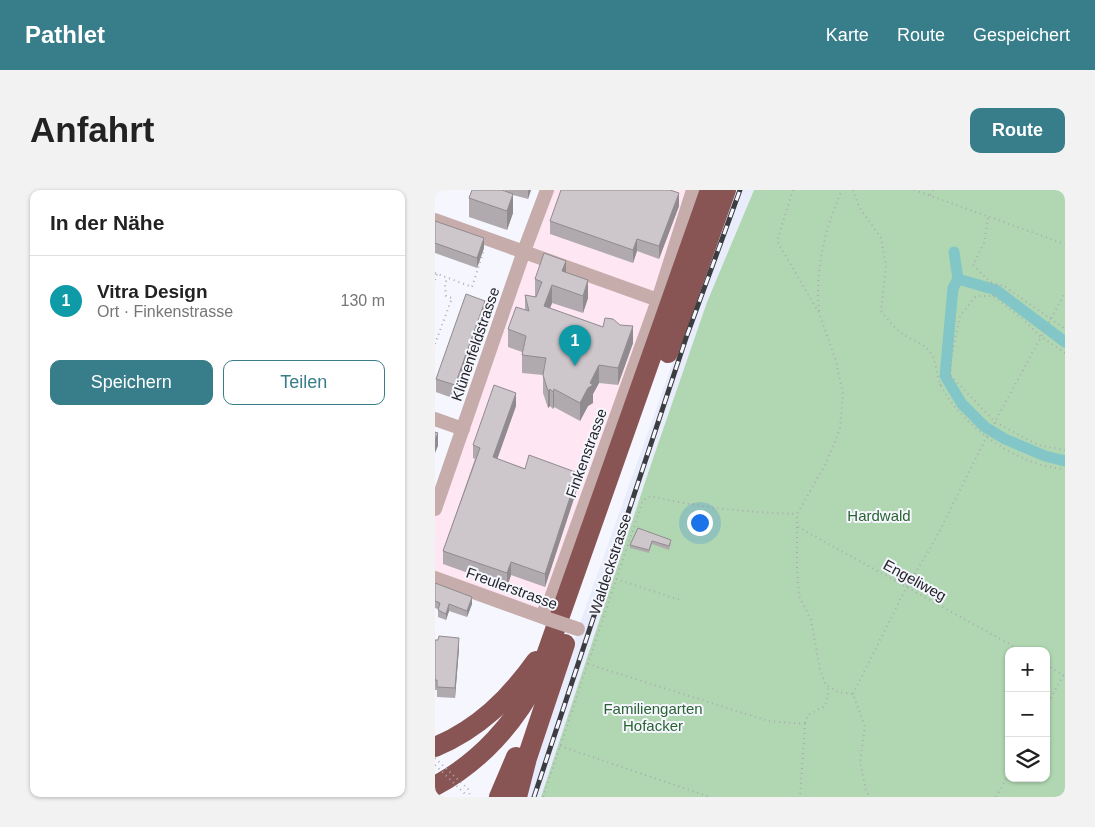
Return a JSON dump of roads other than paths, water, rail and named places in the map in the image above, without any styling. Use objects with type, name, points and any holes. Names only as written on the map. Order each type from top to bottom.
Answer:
[{"type":"highway","points":[[436,786],[484,752],[513,719],[538,678],[726,190]]},
{"type":"highway","points":[[499,797],[561,619],[699,192]]},
{"type":"highway","points":[[435,748],[472,728],[504,702],[537,659],[561,619]]},
{"type":"highway","points":[[517,797],[561,619]]},
{"type":"street","name":"Klünenfeldstrasse","points":[[435,509],[547,190]]},
{"type":"street","name":"Finkenstrasse","points":[[561,619],[550,601],[658,300],[699,192]]},
{"type":"street","points":[[435,220],[658,300]]},
{"type":"street","points":[[435,419],[463,429]]},
{"type":"street","name":"Freulerstrasse","points":[[435,578],[561,619]]},
{"type":"waterway","points":[[954,252],[958,279],[996,290],[1065,342]]},
{"type":"waterway","points":[[958,279],[953,288],[945,376],[962,404],[985,427],[1005,439],[1045,456],[1065,461]]},
{"type":"railway","points":[[534,797],[686,338],[740,190]]},
{"type":"place","name":"Vitra Design","points":[[575,366]]},
{"type":"park label","name":"Hardwald","points":[[879,515]]},
{"type":"park label","name":"Familiengarten Hofacker","points":[[653,716]]}]
